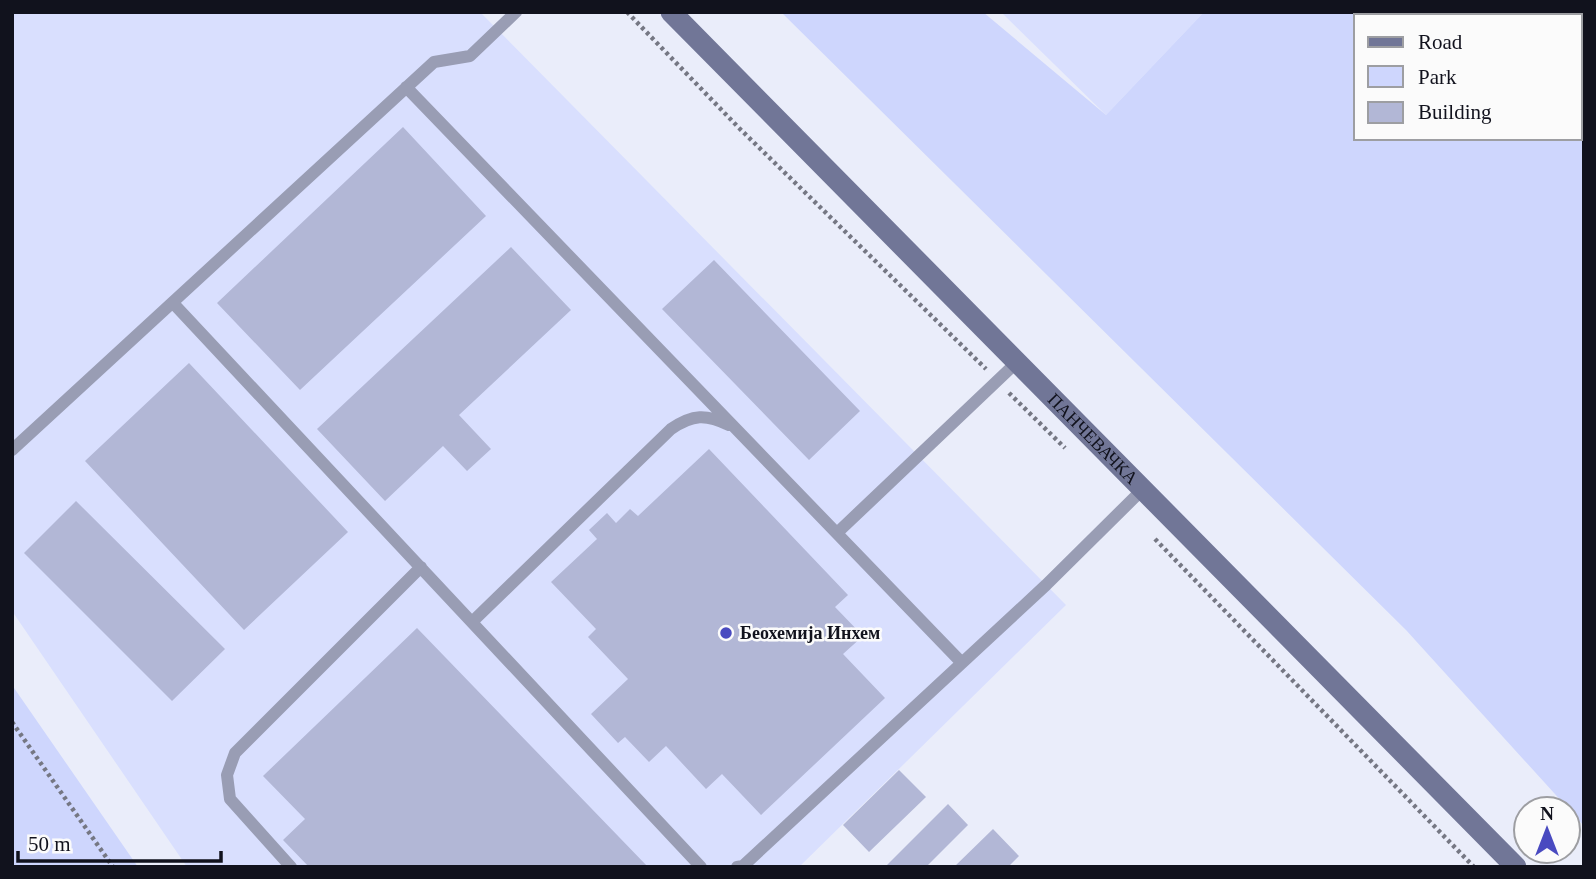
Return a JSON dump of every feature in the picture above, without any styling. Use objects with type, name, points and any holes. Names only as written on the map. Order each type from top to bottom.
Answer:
[{"type":"street","name":"ПАНЧЕВАЧКА","points":[[671,12],[1516,867]]},
{"type":"lane","points":[[12,450],[434,62],[470,56],[516,12]]},
{"type":"lane","points":[[407,88],[962,663]]},
{"type":"lane","points":[[173,303],[701,867]]},
{"type":"lane","points":[[837,533],[1017,362]]},
{"type":"lane","points":[[472,622],[671,429],[688,417],[709,416],[735,428]]},
{"type":"lane","points":[[737,867],[743,866],[962,663],[1143,489]]},
{"type":"lane","points":[[291,867],[230,799],[227,775],[235,752],[421,567]]},
{"type":"path","points":[[628,12],[739,128],[1066,449]]},
{"type":"path","points":[[1153,538],[1474,867]]},
{"type":"path","points":[[12,722],[113,867]]},
{"type":"shaded area","points":[[12,12],[480,12],[1066,605],[799,867],[187,867],[12,611]]},
{"type":"shaded area","points":[[1001,12],[1204,12],[1106,115]]},
{"type":"green space","points":[[781,12],[983,12],[1106,115],[1204,12],[1584,12],[1584,826],[1582,795],[1556,795],[1406,630]]},
{"type":"green space","points":[[12,685],[138,867],[12,867]]},
{"type":"building","points":[[403,127],[486,216],[300,390],[217,303]]},
{"type":"building","points":[[511,247],[571,310],[459,415],[491,449],[467,471],[443,446],[385,501],[317,429]]},
{"type":"building","points":[[714,260],[860,411],[809,460],[662,309]]},
{"type":"building","points":[[189,363],[348,532],[244,630],[85,461]]},
{"type":"building","name":"Беохемија Инхем","points":[[709,449],[848,595],[835,607],[863,636],[843,654],[885,698],[761,815],[722,774],[706,789],[666,746],[649,762],[625,737],[618,743],[591,714],[628,679],[588,637],[596,629],[551,582],[597,539],[589,530],[607,513],[616,523],[630,509],[638,516]]},
{"type":"building","points":[[76,501],[225,649],[172,701],[24,553]]},
{"type":"building","points":[[417,628],[648,867],[309,867],[283,840],[305,819],[263,776]]},
{"type":"building","points":[[899,770],[926,797],[869,852],[843,825]]},
{"type":"building","points":[[948,804],[968,825],[926,867],[885,867]]},
{"type":"building","points":[[993,829],[1019,856],[1008,867],[954,867]]},
{"type":"place","name":"Беохемија Инхем","points":[[726,633]]}]
